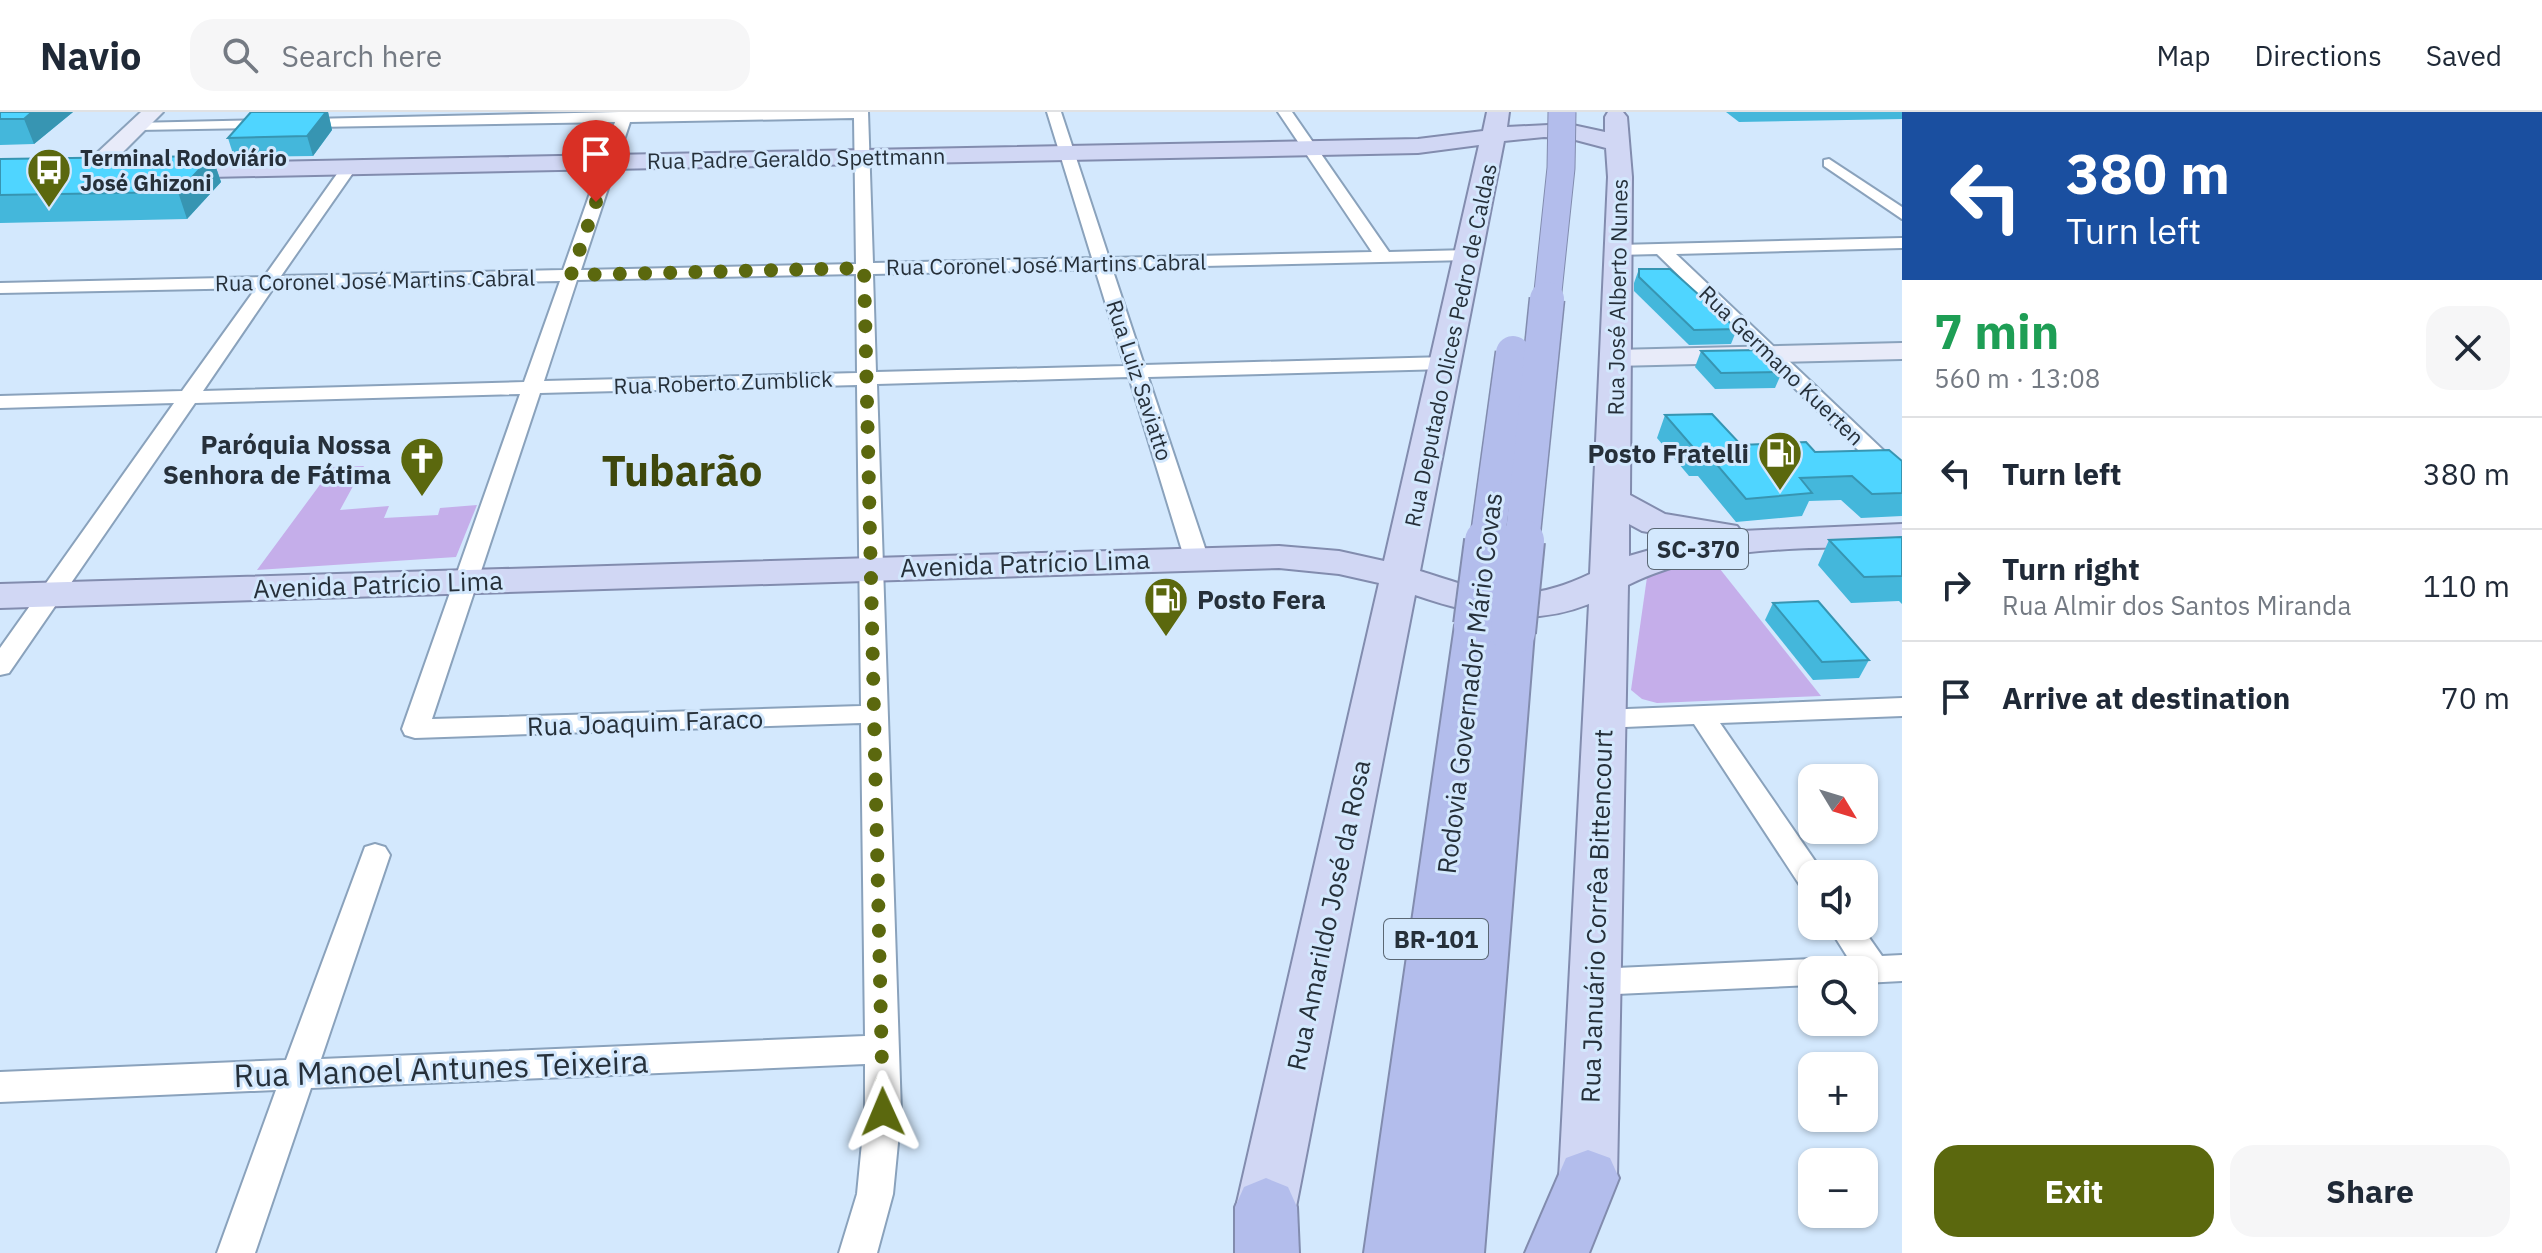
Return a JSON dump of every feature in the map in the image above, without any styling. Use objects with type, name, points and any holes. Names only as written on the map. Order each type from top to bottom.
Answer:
[{"type":"highway","name":"Rodovia Governador Mário Covas","points":[[1452,1253],[1495,629],[1541,112]]},
{"type":"highway","name":"Rodovia Governador Mário Covas","points":[[1396,1253],[1495,629],[1561,168],[1562,112]]},
{"type":"highway","points":[[1557,1253],[1588,1178]]},
{"type":"main road","name":"Rua José Alberto Nunes","points":[[1608,579],[1618,250],[1619,145],[1616,112]]},
{"type":"main road","name":"Rua Padre Geraldo Spettmann","points":[[61,172],[1442,145],[1497,124],[1523,129],[1551,128],[1588,133],[1619,145]]},
{"type":"main road","name":"Rua Deputado Olices Pedro de Caldas","points":[[1396,590],[1497,124]]},
{"type":"main road","name":"SC-370","points":[[1612,500],[1655,523],[1687,530],[1793,539]]},
{"type":"main road","name":"SC-370","points":[[1608,579],[1673,554],[1793,539],[1902,535]]},
{"type":"main road","name":"Avenida Patrício Lima","points":[[0,596],[1196,557],[1300,557],[1396,590]]},
{"type":"main road","points":[[1396,590],[1533,606],[1578,595],[1608,579]]},
{"type":"main road","name":"Rua Januário Corrêa Bittencourt","points":[[1588,1178],[1608,579]]},
{"type":"main road","name":"Rua Amarildo José da Rosa","points":[[1264,1238],[1396,590]]},
{"type":"street","name":"Rua Luiz Saviatto","points":[[1054,112],[1196,557]]},
{"type":"street","points":[[1285,112],[1383,256]]},
{"type":"street","points":[[90,172],[146,119],[861,113],[882,1049],[881,1151],[875,1194],[858,1253]]},
{"type":"street","points":[[466,581],[625,115]]},
{"type":"street","points":[[1829,163],[1902,214]]},
{"type":"street","points":[[0,667],[349,167]]},
{"type":"street","points":[[1618,250],[1902,243]]},
{"type":"street","name":"Rua Germano Kuerten","points":[[1661,249],[1902,480]]},
{"type":"street","name":"Rua Coronel José Martins Cabral","points":[[0,288],[1469,255]]},
{"type":"street","points":[[1615,358],[1902,351]]},
{"type":"street","name":"Rua Roberto Zumblick","points":[[0,402],[1446,363]]},
{"type":"street","name":"Rua Joaquim Faraco","points":[[466,581],[415,729],[874,714]]},
{"type":"street","points":[[1602,719],[1902,707]]},
{"type":"street","points":[[1701,715],[1799,860]]},
{"type":"street","points":[[236,1253],[375,855]]},
{"type":"street","points":[[1855,940],[1868,956]]},
{"type":"street","points":[[1595,982],[1798,973]]},
{"type":"street","name":"Rua Manoel Antunes Teixeira","points":[[0,1087],[882,1049]]},
{"type":"street","name":"Rua Januário Corrêa Bittencourt","points":[[1586,1253],[1588,1178]]},
{"type":"shaded area","points":[[364,466],[340,510],[389,506],[384,518],[438,515],[440,508],[477,505],[456,557],[257,570],[333,467]]},
{"type":"shaded area","points":[[1666,564],[1716,564],[1821,696],[1657,703],[1642,699],[1631,690],[1648,570]]},
{"type":"building","points":[[0,112],[32,112],[24,119],[0,119]]},
{"type":"building","points":[[251,112],[326,112],[307,136],[228,138]]},
{"type":"building","points":[[212,156],[178,192],[0,195],[0,159]]},
{"type":"building","points":[[1639,269],[1670,269],[1737,329],[1694,330],[1639,277]]},
{"type":"building","points":[[1760,350],[1782,372],[1721,373],[1701,351]]},
{"type":"building","points":[[1712,414],[1741,445],[1806,442],[1815,452],[1889,450],[1902,461],[1902,493],[1872,494],[1852,476],[1800,478],[1812,493],[1746,499],[1707,453],[1698,453],[1665,415]]},
{"type":"building","points":[[1902,537],[1902,576],[1864,577],[1829,540]]},
{"type":"building","points":[[1818,601],[1869,660],[1822,662],[1773,603]]},
{"type":"place","name":"Terminal Rodoviário José Ghizoni","points":[[49,209]]},
{"type":"place","name":"Posto Fratelli","points":[[1780,492]]},
{"type":"place","name":"Paróquia Nossa Senhora de Fátima","points":[[422,498]]},
{"type":"place","name":"Posto Fera","points":[[1166,638]]},
{"type":"district","name":"Tubarão","points":[[682,470]]},
{"type":"route","points":[[596,202],[571,275],[864,268],[883,1112]]}]
